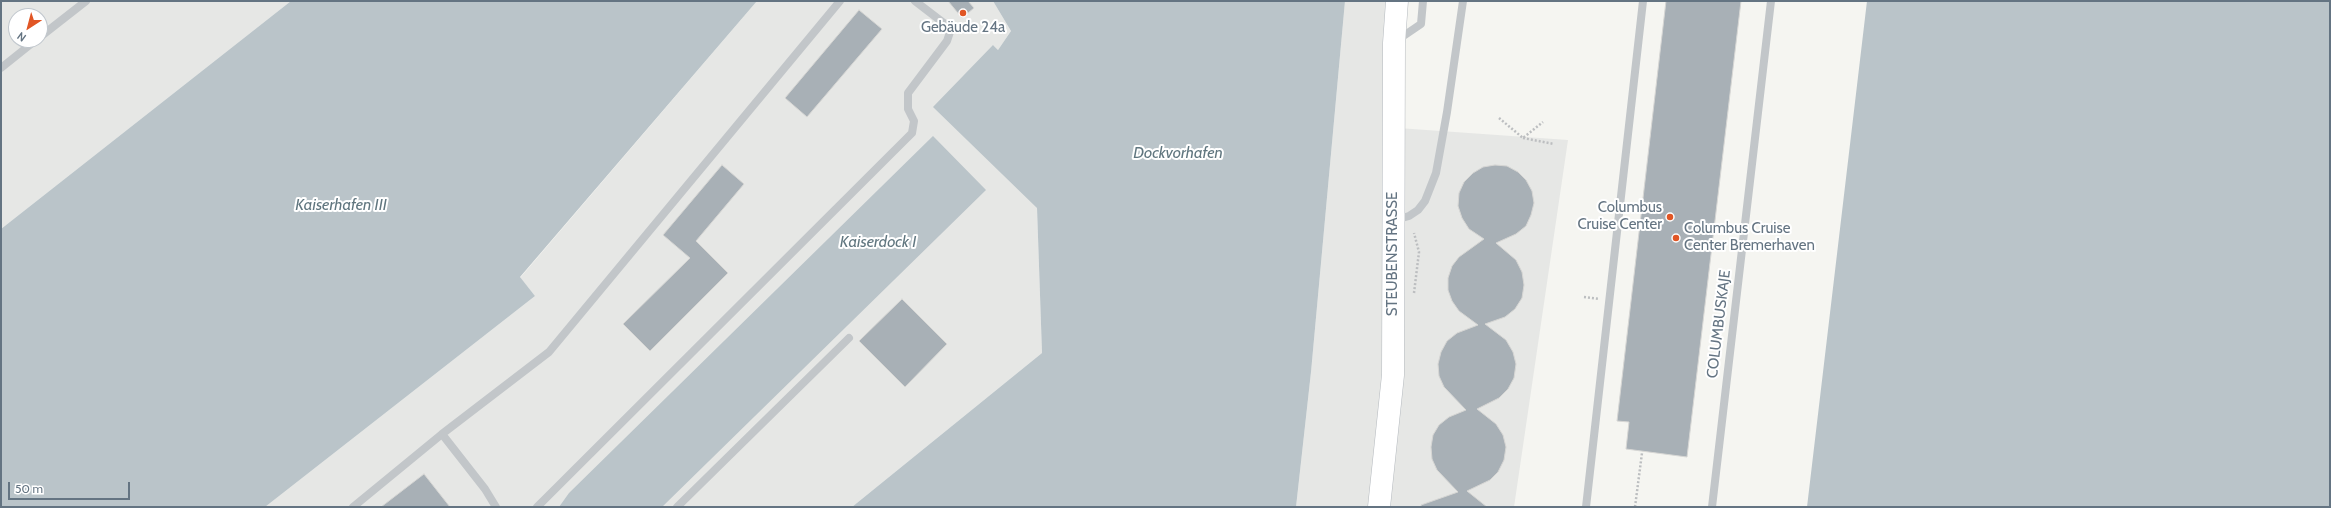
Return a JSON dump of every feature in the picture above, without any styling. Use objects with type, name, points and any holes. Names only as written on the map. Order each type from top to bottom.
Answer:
[{"type":"street","name":"STEUBENSTRASSE","points":[[1379,507],[1393,375],[1394,43],[1397,1]]},
{"type":"lane","points":[[48,31],[86,1]]},
{"type":"lane","points":[[353,507],[442,434],[549,352],[840,1]]},
{"type":"lane","points":[[536,507],[912,133],[914,121],[908,109],[908,93],[947,41],[950,32],[945,24],[915,1]]},
{"type":"lane","points":[[1394,43],[1421,24],[1423,1]]},
{"type":"lane","points":[[1393,221],[1409,216],[1418,210],[1425,201],[1434,180],[1447,112],[1463,1]]},
{"type":"lane","points":[[1586,507],[1643,1]]},
{"type":"lane","name":"COLUMBUSKAJE","points":[[1712,507],[1771,1]]},
{"type":"lane","points":[[1,68],[26,48]]},
{"type":"lane","points":[[677,507],[849,338]]},
{"type":"lane","points":[[442,434],[496,507]]},
{"type":"path","points":[[1499,118],[1523,138],[1554,144]]},
{"type":"path","points":[[1523,138],[1543,122]]},
{"type":"path","points":[[1635,507],[1642,453]]},
{"type":"shaded area","points":[[1,1],[291,1],[1,229]]},
{"type":"shaded area","points":[[757,1],[993,1],[1011,31],[998,50],[993,45],[1037,208],[1042,353],[852,507],[265,507],[535,296],[520,278]]},
{"type":"shaded area","points":[[1345,1],[1402,1],[1398,128],[1568,140],[1514,507],[1296,507],[1311,372]]},
{"type":"water","name":"Kaiserhafen III","points":[[291,1],[757,1],[520,277],[535,296],[265,507],[1,507],[1,229]]},
{"type":"water","name":"Dockvorhafen","points":[[993,1],[1345,1],[1311,372],[1296,507],[852,507],[1042,353],[1037,208],[933,107],[993,45],[998,50],[1011,31]]},
{"type":"water","points":[[1867,1],[2330,1],[2330,507],[1807,507]]},
{"type":"water","name":"Kaiserdock I","points":[[933,136],[986,190],[662,507],[559,507],[569,493]]},
{"type":"building","name":"Gebäude 24a","points":[[948,1],[968,1],[974,8],[962,18]]},
{"type":"building","name":"Columbus Cruise Center Bremerhaven","points":[[1666,1],[1741,1],[1687,457],[1626,449],[1629,422],[1617,421]]},
{"type":"building","points":[[859,10],[882,29],[807,117],[785,98]]},
{"type":"building","points":[[722,165],[744,184],[696,241],[728,273],[650,351],[623,324],[690,258],[663,235]]},
{"type":"building","points":[[1495,165],[1507,166],[1518,172],[1526,180],[1532,191],[1534,203],[1526,226],[1516,234],[1496,243],[1516,260],[1522,272],[1524,285],[1522,298],[1515,309],[1505,317],[1485,324],[1506,340],[1513,352],[1516,364],[1514,378],[1508,389],[1499,398],[1477,409],[1496,424],[1503,435],[1506,447],[1504,460],[1498,472],[1490,480],[1467,491],[1487,507],[1421,507],[1421,505],[1458,492],[1437,470],[1432,459],[1431,447],[1433,435],[1439,425],[1449,417],[1466,410],[1444,387],[1439,376],[1438,364],[1441,352],[1447,341],[1457,333],[1478,325],[1459,311],[1452,301],[1448,290],[1448,278],[1452,266],[1459,257],[1484,239],[1469,229],[1462,218],[1458,206],[1459,193],[1464,182],[1473,173],[1483,167]]},
{"type":"building","points":[[902,299],[947,344],[905,387],[859,341]]},
{"type":"building","points":[[424,474],[450,507],[381,507]]},
{"type":"place","name":"Gebäude 24a","points":[[963,13]]},
{"type":"place","name":"Columbus Cruise Center","points":[[1670,217]]},
{"type":"place","name":"Columbus Cruise Center Bremerhaven","points":[[1676,238]]}]
